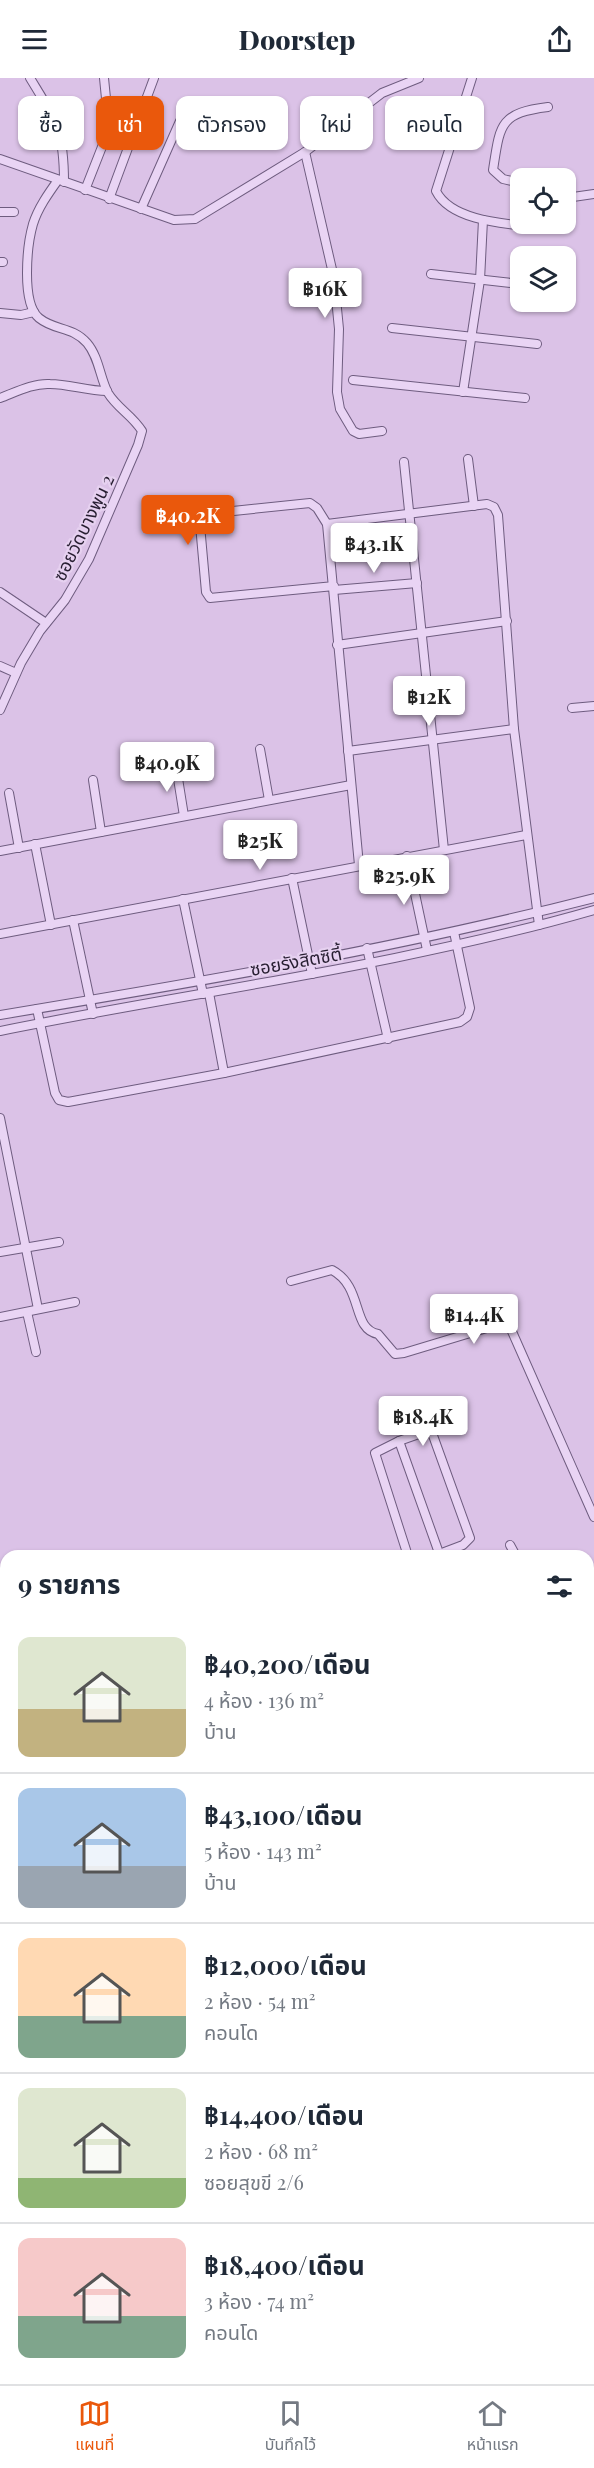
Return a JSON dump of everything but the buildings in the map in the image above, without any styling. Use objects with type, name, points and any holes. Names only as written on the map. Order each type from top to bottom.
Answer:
[{"type":"street","points":[[0,314],[21,315],[34,312],[26,282],[33,225],[42,203],[61,181],[64,147],[56,121],[30,78]]},
{"type":"street","points":[[85,190],[110,129],[104,78]]},
{"type":"street","points":[[108,199],[154,78]]},
{"type":"street","points":[[0,159],[108,199],[174,220],[195,219],[305,152],[382,93],[419,78]]},
{"type":"street","points":[[472,78],[436,191],[445,205],[452,210],[483,220],[510,224]]},
{"type":"street","points":[[510,181],[503,179],[493,170],[499,132],[520,111],[548,106]]},
{"type":"street","points":[[141,209],[176,130]]},
{"type":"street","points":[[305,152],[334,278],[339,329],[337,392],[340,409],[353,432],[359,434],[382,431]]},
{"type":"street","points":[[576,197],[594,194]]},
{"type":"street","points":[[0,212],[14,212]]},
{"type":"street","points":[[463,392],[480,280],[483,220]]},
{"type":"street","points":[[431,274],[510,283]]},
{"type":"street","name":"ซอยวัดบางพูน 2","points":[[0,709],[16,673],[46,623],[65,600],[89,559],[138,445],[142,430],[132,416],[117,405],[107,391],[89,345],[77,332],[53,327],[34,312]]},
{"type":"street","points":[[392,328],[537,344]]},
{"type":"street","points":[[353,380],[525,398]]},
{"type":"street","points":[[0,398],[31,386],[51,384],[91,391],[107,391]]},
{"type":"street","points":[[468,459],[474,506]]},
{"type":"street","points":[[404,462],[444,850]]},
{"type":"street","points":[[359,865],[337,645],[334,588],[327,524],[317,508],[310,503],[214,513],[205,516],[200,525],[206,592],[210,598],[334,588],[417,583]]},
{"type":"street","points":[[327,524],[487,504],[494,507],[498,515],[514,729],[539,926]]},
{"type":"street","points":[[0,592],[46,623]]},
{"type":"street","points":[[337,645],[507,621]]},
{"type":"street","points":[[0,666],[16,673]]},
{"type":"street","points":[[572,708],[594,706]]},
{"type":"street","points":[[348,751],[514,729]]},
{"type":"street","points":[[260,749],[269,800]]},
{"type":"street","points":[[176,766],[184,816]]},
{"type":"street","points":[[93,780],[101,832]]},
{"type":"street","points":[[0,851],[351,785]]},
{"type":"street","points":[[9,793],[19,848]]},
{"type":"street","points":[[0,934],[526,835]]},
{"type":"street","points":[[35,844],[51,925]]},
{"type":"street","points":[[407,856],[427,950]]},
{"type":"street","points":[[292,878],[312,974]]},
{"type":"street","name":"ซอยรังสิตซิตี้","points":[[0,1015],[200,981],[424,938],[594,898]]},
{"type":"street","points":[[183,899],[200,981],[206,993],[224,1073]]},
{"type":"street","name":"ซอยรังสิตซิตี้","points":[[0,1031],[370,963],[539,926],[594,910]]},
{"type":"street","points":[[73,920],[93,1014]]},
{"type":"street","points":[[37,1009],[55,1093],[59,1100],[68,1102],[224,1073],[460,1022],[467,1017],[470,1008],[454,932]]},
{"type":"street","points":[[367,948],[388,1039]]},
{"type":"street","points":[[0,1118],[38,1309]]},
{"type":"street","points":[[0,1252],[59,1242]]},
{"type":"street","points":[[291,1281],[332,1270],[339,1273],[349,1283],[365,1328],[371,1333],[378,1334],[395,1354],[500,1324],[510,1327],[594,1517]]},
{"type":"street","points":[[0,1317],[75,1302]]},
{"type":"street","points":[[27,1312],[36,1352]]},
{"type":"street","points":[[406,1550],[375,1458],[378,1450],[453,1422]]},
{"type":"street","points":[[431,1430],[470,1538],[463,1545],[451,1550]]},
{"type":"street","points":[[399,1441],[440,1550]]},
{"type":"street","points":[[510,1545],[513,1550]]}]
